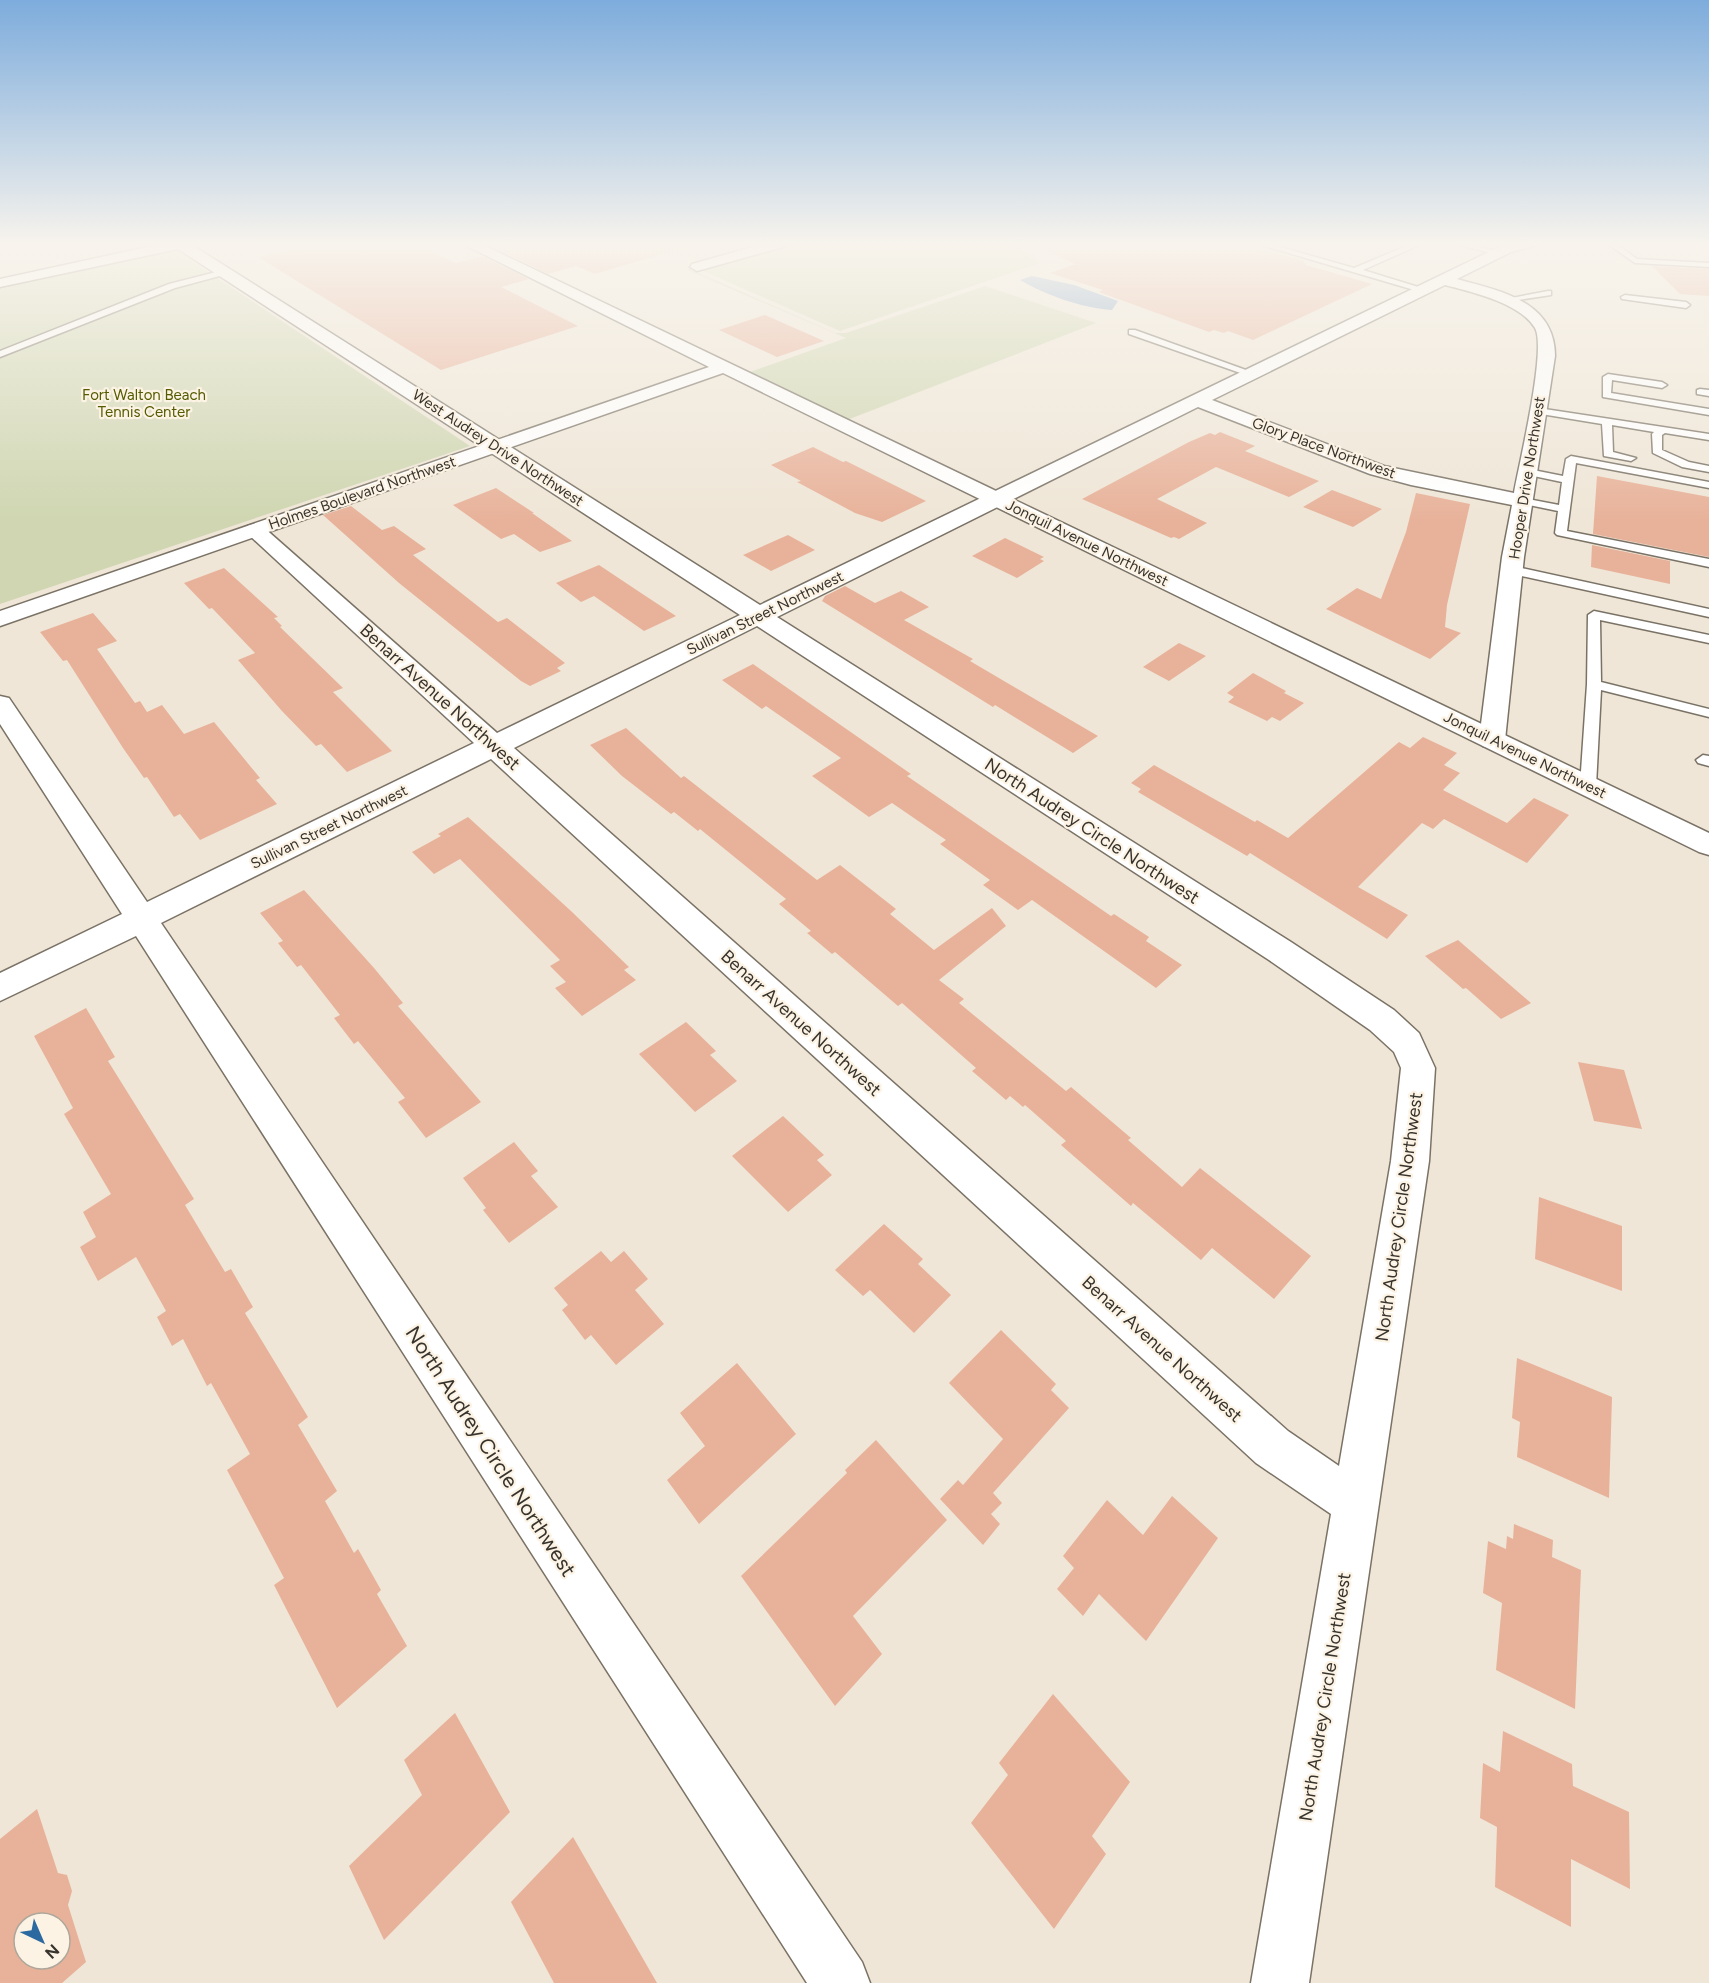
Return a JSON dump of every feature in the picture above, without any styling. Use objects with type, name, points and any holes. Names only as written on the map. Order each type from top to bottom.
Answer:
[{"type":"street","name":"West Audrey Drive Northwest","points":[[322,335],[758,617]]},
{"type":"street","name":"Jonquil Avenue Northwest","points":[[657,335],[1709,844]]},
{"type":"street","name":"Sullivan Street Northwest","points":[[0,988],[1333,335]]},
{"type":"street","name":"Hooper Drive Northwest","points":[[1492,740],[1512,570],[1547,356],[1547,340],[1544,335]]},
{"type":"street","name":"Holmes Boulevard Northwest","points":[[0,619],[724,367]]},
{"type":"street","name":"Glory Place Northwest","points":[[1198,401],[1377,470],[1523,501]]},
{"type":"street","name":"Benarr Avenue Northwest","points":[[255,530],[1272,1448],[1356,1504]]},
{"type":"street","name":"North Audrey Circle Northwest","points":[[758,617],[1280,951],[1382,1020],[1407,1043],[1418,1068],[1410,1161],[1280,1983]]},
{"type":"street","name":"North Audrey Circle Northwest","points":[[0,704],[841,1983]]},
{"type":"lane","points":[[0,354],[49,335]]},
{"type":"lane","points":[[1139,335],[1252,374]]},
{"type":"lane","points":[[1662,385],[1608,376],[1606,395],[1709,412]]},
{"type":"lane","points":[[1538,411],[1709,437]]},
{"type":"lane","points":[[1607,422],[1608,454],[1709,471]]},
{"type":"lane","points":[[1664,430],[1657,434],[1657,451],[1686,465],[1709,471]]},
{"type":"lane","points":[[1709,485],[1571,459],[1561,533],[1709,563]]},
{"type":"lane","points":[[1528,472],[1568,480]]},
{"type":"lane","points":[[1523,501],[1564,509]]},
{"type":"lane","points":[[1512,570],[1709,613]]},
{"type":"lane","points":[[1588,786],[1594,684],[1594,615],[1709,639]]},
{"type":"lane","points":[[1594,684],[1709,713]]},
{"type":"green space","name":"Fort Walton Beach Tennis Center","points":[[0,335],[302,335],[470,446],[0,604]]},
{"type":"green space","points":[[838,335],[1066,335],[847,420],[747,373],[846,338]]},
{"type":"building","points":[[384,335],[551,335],[441,370]]},
{"type":"building","points":[[729,335],[809,335],[824,341],[777,357]]},
{"type":"building","points":[[1238,335],[1265,335],[1253,340]]},
{"type":"building","points":[[1220,432],[1255,446],[1245,451],[1319,481],[1289,497],[1216,467],[1157,499],[1207,523],[1179,539],[1171,538],[1082,499],[1189,442],[1210,433],[1215,435]]},
{"type":"building","points":[[813,447],[926,501],[882,522],[855,513],[797,482],[801,481],[771,465]]},
{"type":"building","points":[[1597,476],[1709,497],[1709,557],[1593,534]]},
{"type":"building","points":[[496,488],[572,541],[540,552],[514,534],[501,539],[453,505]]},
{"type":"building","points":[[1332,490],[1382,509],[1353,527],[1303,507]]},
{"type":"building","points":[[1416,493],[1470,504],[1447,605],[1445,627],[1461,633],[1430,659],[1326,609],[1357,588],[1381,599],[1406,532]]},
{"type":"building","points":[[351,506],[382,530],[394,526],[426,549],[413,555],[498,622],[507,618],[565,663],[557,668],[561,671],[530,686],[521,681],[399,583],[323,515]]},
{"type":"building","points":[[788,535],[815,550],[771,571],[743,555]]},
{"type":"building","points":[[1005,538],[1044,557],[1040,559],[1044,561],[1017,578],[972,556]]},
{"type":"building","points":[[1592,545],[1670,561],[1670,584],[1591,567]]},
{"type":"building","points":[[599,565],[676,616],[644,631],[594,596],[581,602],[556,583]]},
{"type":"building","points":[[224,568],[278,617],[274,618],[282,626],[280,627],[343,688],[333,692],[392,751],[347,772],[321,744],[316,746],[281,710],[238,660],[255,653],[212,608],[209,609],[184,583]]},
{"type":"building","points":[[845,586],[875,603],[901,591],[929,607],[904,620],[973,659],[970,661],[1098,736],[1073,753],[995,705],[993,707],[822,601],[825,596]]},
{"type":"building","points":[[93,613],[117,641],[97,649],[135,703],[140,701],[147,712],[162,705],[184,734],[214,722],[260,778],[256,780],[277,804],[200,840],[180,814],[174,817],[147,777],[144,778],[123,748],[67,660],[63,661],[40,632]]},
{"type":"building","points":[[1179,643],[1206,656],[1169,681],[1143,667]]},
{"type":"building","points":[[753,664],[911,774],[907,776],[1111,916],[1114,914],[1149,937],[1146,941],[1182,965],[1156,988],[1032,900],[1018,910],[983,885],[990,880],[940,844],[946,840],[892,803],[869,817],[812,776],[841,758],[766,706],[762,709],[722,680]]},
{"type":"building","points":[[1253,673],[1304,703],[1280,721],[1272,717],[1267,721],[1228,702],[1234,697],[1227,693]]},
{"type":"building","points":[[626,728],[681,778],[684,776],[817,880],[840,865],[896,909],[890,914],[934,950],[992,908],[1006,926],[939,980],[964,999],[959,1003],[1066,1091],[1071,1087],[1131,1138],[1128,1140],[1182,1187],[1200,1168],[1311,1256],[1274,1299],[1212,1248],[1201,1260],[1133,1203],[1131,1206],[1061,1145],[1066,1141],[1025,1105],[1023,1107],[1010,1096],[1006,1100],[972,1071],[976,1068],[902,1003],[898,1006],[835,952],[832,954],[807,933],[811,931],[779,904],[786,899],[700,829],[698,831],[674,812],[671,814],[622,776],[590,745]]},
{"type":"building","points":[[1423,737],[1457,753],[1444,765],[1460,773],[1443,790],[1507,823],[1534,798],[1569,815],[1527,863],[1444,819],[1433,829],[1422,823],[1358,887],[1408,915],[1387,939],[1250,853],[1247,856],[1138,792],[1141,789],[1131,783],[1154,765],[1288,838],[1399,742],[1410,748]]},
{"type":"building","points":[[468,817],[629,967],[624,970],[636,980],[582,1016],[555,988],[566,982],[550,966],[560,960],[460,859],[434,874],[412,852],[441,836],[438,834]]},
{"type":"building","points":[[304,890],[374,968],[403,1003],[398,1006],[481,1102],[426,1138],[398,1102],[405,1098],[358,1041],[354,1044],[334,1018],[340,1015],[301,965],[297,967],[278,943],[283,941],[260,913]]},
{"type":"building","points":[[1458,940],[1531,1003],[1501,1019],[1425,956]]},
{"type":"building","points":[[86,1008],[115,1057],[108,1061],[194,1199],[185,1205],[225,1272],[231,1269],[253,1307],[245,1313],[308,1417],[298,1425],[337,1491],[325,1501],[354,1553],[358,1549],[381,1590],[377,1594],[407,1646],[337,1708],[274,1585],[284,1578],[227,1470],[250,1454],[211,1383],[207,1386],[183,1339],[172,1346],[157,1317],[166,1311],[136,1257],[98,1281],[80,1247],[96,1237],[83,1212],[111,1194],[64,1114],[73,1108],[34,1036]]},
{"type":"building","points":[[686,1022],[716,1051],[710,1055],[737,1081],[695,1112],[639,1054]]},
{"type":"building","points":[[1578,1062],[1624,1070],[1642,1129],[1594,1121]]},
{"type":"building","points":[[783,1116],[824,1155],[817,1160],[832,1175],[788,1212],[732,1156]]},
{"type":"building","points":[[514,1142],[538,1171],[531,1176],[558,1207],[509,1243],[483,1210],[486,1208],[463,1178]]},
{"type":"building","points":[[1539,1197],[1622,1226],[1622,1291],[1535,1259]]},
{"type":"building","points":[[884,1224],[923,1259],[918,1264],[951,1295],[914,1333],[870,1290],[863,1296],[835,1270]]},
{"type":"building","points":[[601,1251],[611,1262],[624,1251],[648,1279],[635,1290],[664,1324],[616,1365],[591,1335],[585,1340],[562,1310],[568,1305],[554,1288]]},
{"type":"building","points":[[1001,1330],[1056,1384],[1051,1390],[1069,1408],[993,1493],[1002,1503],[991,1514],[1000,1524],[983,1545],[940,1499],[958,1480],[963,1485],[1003,1439],[949,1383]]},
{"type":"building","points":[[1517,1358],[1612,1397],[1609,1498],[1517,1457],[1520,1422],[1512,1418]]},
{"type":"building","points":[[737,1363],[796,1434],[699,1524],[667,1480],[705,1446],[680,1413]]},
{"type":"building","points":[[876,1440],[947,1520],[853,1616],[882,1654],[835,1706],[741,1576],[847,1473],[845,1470]]},
{"type":"building","points":[[1172,1496],[1218,1538],[1146,1641],[1099,1594],[1083,1616],[1057,1589],[1074,1568],[1063,1556],[1107,1500],[1143,1535]]},
{"type":"building","points":[[1514,1524],[1553,1540],[1552,1557],[1581,1570],[1575,1709],[1496,1670],[1502,1603],[1483,1593],[1488,1541],[1506,1549],[1507,1536],[1513,1539]]},
{"type":"building","points":[[1053,1694],[1130,1782],[1092,1836],[1106,1854],[1054,1929],[971,1823],[1008,1775],[999,1763]]},
{"type":"building","points":[[455,1713],[510,1812],[384,1940],[349,1866],[422,1795],[404,1760]]},
{"type":"building","points":[[1503,1731],[1572,1764],[1573,1786],[1629,1812],[1630,1889],[1571,1859],[1571,1927],[1495,1887],[1497,1827],[1480,1818],[1483,1763],[1500,1772]]},
{"type":"building","points":[[37,1809],[58,1873],[67,1875],[72,1891],[68,1905],[70,1911],[12,1911],[12,1971],[72,1971],[72,1918],[86,1962],[62,1983],[0,1983],[0,1839]]},
{"type":"building","points":[[573,1837],[657,1983],[554,1983],[511,1902]]}]
